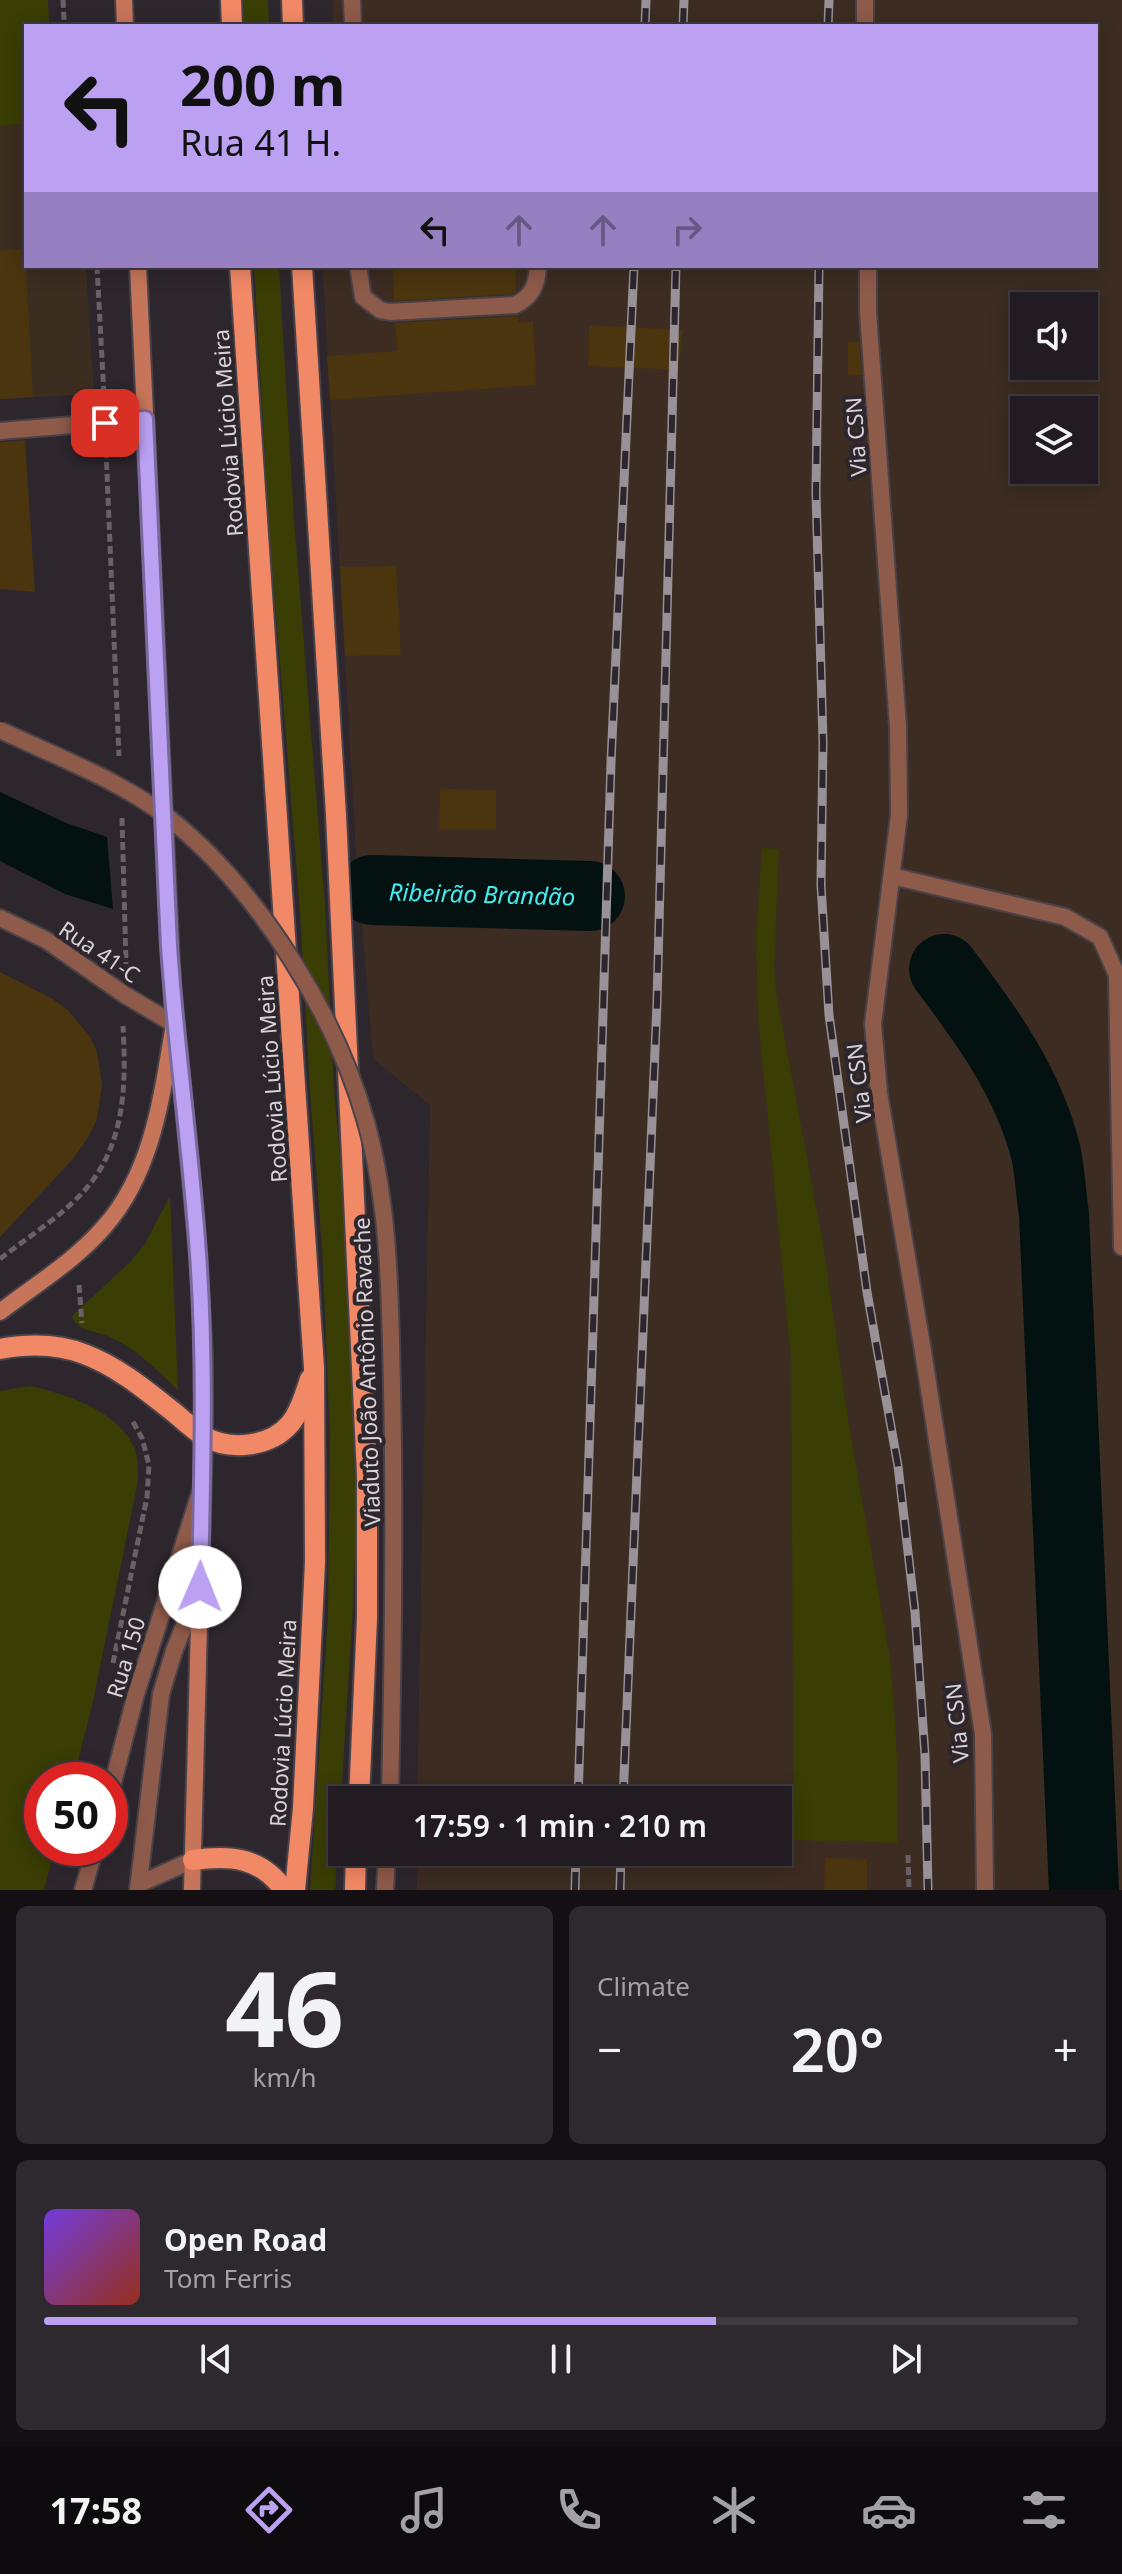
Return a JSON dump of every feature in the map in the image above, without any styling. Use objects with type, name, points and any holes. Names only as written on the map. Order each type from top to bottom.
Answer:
[{"type":"main road","points":[[124,0],[125,24]]},
{"type":"main road","points":[[231,0],[232,24]]},
{"type":"main road","points":[[292,0],[293,24]]},
{"type":"main road","points":[[0,1312],[77,1253],[105,1227],[121,1206],[140,1170],[162,1094],[174,1024],[138,268]]},
{"type":"main road","name":"Rodovia Lúcio Meira","points":[[240,268],[314,1368],[315,1562],[304,1793],[295,1890]]},
{"type":"main road","points":[[302,268],[336,815],[367,1475],[367,1618],[360,1786]]},
{"type":"main road","points":[[178,1044],[198,1253],[204,1357],[192,1890]]},
{"type":"main road","points":[[0,1349],[36,1345],[84,1354],[138,1384],[204,1436],[247,1445],[275,1436],[290,1424],[300,1407],[314,1368]]},
{"type":"main road","points":[[193,1860],[219,1856],[248,1860],[272,1874],[284,1890]]},
{"type":"main road","points":[[355,1890],[356,1866]]},
{"type":"street","points":[[352,0],[353,24]]},
{"type":"street","points":[[865,0],[865,24]]},
{"type":"street","points":[[358,268],[363,297],[380,310],[390,312],[515,305],[525,300],[534,289],[538,268]]},
{"type":"street","name":"Via CSN","points":[[868,268],[868,312],[898,727],[899,815],[873,1024],[879,1093],[983,1734],[985,1890]]},
{"type":"street","points":[[0,431],[145,419]]},
{"type":"street","name":"Viaduto João Antônio Ravache","points":[[0,730],[145,802],[216,861],[279,941],[330,1025],[351,1077],[366,1122],[380,1184],[389,1293],[394,1578],[390,1786]]},
{"type":"street","points":[[892,876],[1065,917],[1100,937],[1117,975],[1122,1247]]},
{"type":"street","name":"Rua 41-C","points":[[0,918],[46,940],[125,995],[174,1024]]},
{"type":"street","points":[[174,1024],[178,1044]]},
{"type":"street","name":"Rua 150","points":[[118,1762],[136,1694],[201,1489]]},
{"type":"street","points":[[138,1887],[161,1694],[174,1651],[200,1587]]},
{"type":"street","points":[[138,1887],[193,1860]]},
{"type":"street","points":[[83,1890],[90,1866]]},
{"type":"street","points":[[385,1890],[386,1866]]},
{"type":"path","points":[[63,0],[64,20],[67,24]]},
{"type":"path","points":[[97,268],[120,765]]},
{"type":"path","points":[[0,1259],[89,1186],[115,1138],[125,1089],[126,919],[122,812]]},
{"type":"path","points":[[69,1205],[77,1253],[84,1354]]},
{"type":"path","points":[[113,1666],[139,1546],[149,1465],[142,1438],[132,1419],[122,1410]]},
{"type":"path","points":[[908,1855],[909,1890]]},
{"type":"shaded area","points":[[0,0],[48,0],[49,24],[24,24],[24,268],[86,268],[94,394],[0,399]]},
{"type":"shaded area","points":[[0,0],[48,0],[49,24],[24,24],[24,123],[0,126]]},
{"type":"shaded area","points":[[243,0],[268,0],[269,24],[244,24]]},
{"type":"shaded area","points":[[332,0],[1122,0],[1122,1890],[417,1890],[417,1866],[792,1866],[792,1786],[417,1786],[430,1105],[373,1059],[356,853],[324,268],[1098,268],[1098,24],[333,24]]},
{"type":"shaded area","points":[[254,268],[279,268],[294,519],[325,905],[334,1089],[347,1238],[356,1530],[342,1786],[328,1786],[328,1866],[337,1866],[335,1890],[310,1890],[328,1614],[330,1436],[322,1246],[300,912],[269,526]]},
{"type":"shaded area","points":[[0,792],[66,823],[107,837],[113,909],[65,894],[0,861]]},
{"type":"shaded area","points":[[762,848],[779,849],[774,966],[776,992],[823,1244],[849,1425],[891,1664],[897,1757],[897,1843],[794,1840],[791,1358],[758,1016],[756,935]]},
{"type":"shaded area","points":[[170,1196],[178,1390],[128,1347],[108,1336],[82,1328],[72,1316],[145,1244]]},
{"type":"shaded area","points":[[30,1386],[73,1399],[101,1412],[124,1431],[138,1462],[138,1481],[78,1762],[24,1762],[24,1866],[50,1866],[44,1890],[0,1890],[0,1391]]},
{"type":"building","points":[[24,249],[33,397],[0,399],[0,250]]},
{"type":"building","points":[[393,268],[515,268],[516,292],[512,294],[394,301]]},
{"type":"building","points":[[518,316],[518,322],[533,321],[536,385],[330,400],[327,356],[397,351],[395,323]]},
{"type":"building","points":[[589,325],[683,330],[678,370],[588,366]]},
{"type":"building","points":[[848,342],[859,342],[862,375],[848,376]]},
{"type":"building","points":[[25,440],[35,592],[0,589],[0,442]]},
{"type":"building","points":[[396,566],[401,655],[345,656],[340,567]]},
{"type":"building","points":[[440,789],[496,790],[496,830],[439,830]]},
{"type":"building","points":[[0,972],[68,1010],[90,1037],[97,1052],[102,1085],[97,1119],[87,1139],[73,1159],[0,1237]]},
{"type":"building","points":[[825,1858],[867,1859],[867,1890],[824,1890]]},
{"type":"waterway","name":"Ribeirão Brandão","points":[[372,890],[590,896]]},
{"type":"waterway","points":[[944,969],[976,1012],[1017,1079],[1029,1102],[1046,1153],[1054,1215],[1084,1890]]},
{"type":"railway","points":[[645,24],[646,0]]},
{"type":"railway","points":[[683,24],[684,0]]},
{"type":"railway","points":[[828,24],[829,0]]},
{"type":"railway","points":[[578,1786],[611,762],[634,268]]},
{"type":"railway","points":[[624,1786],[657,1003],[676,268]]},
{"type":"railway","points":[[819,268],[816,492],[823,742],[821,885],[829,1015],[867,1292],[898,1466],[915,1612],[925,1755],[928,1890]]},
{"type":"railway","points":[[575,1890],[576,1866]]},
{"type":"railway","points":[[620,1890],[621,1866]]},
{"type":"route","points":[[105,423],[145,419],[169,946],[174,1024],[194,1201],[204,1357],[200,1587]]}]
